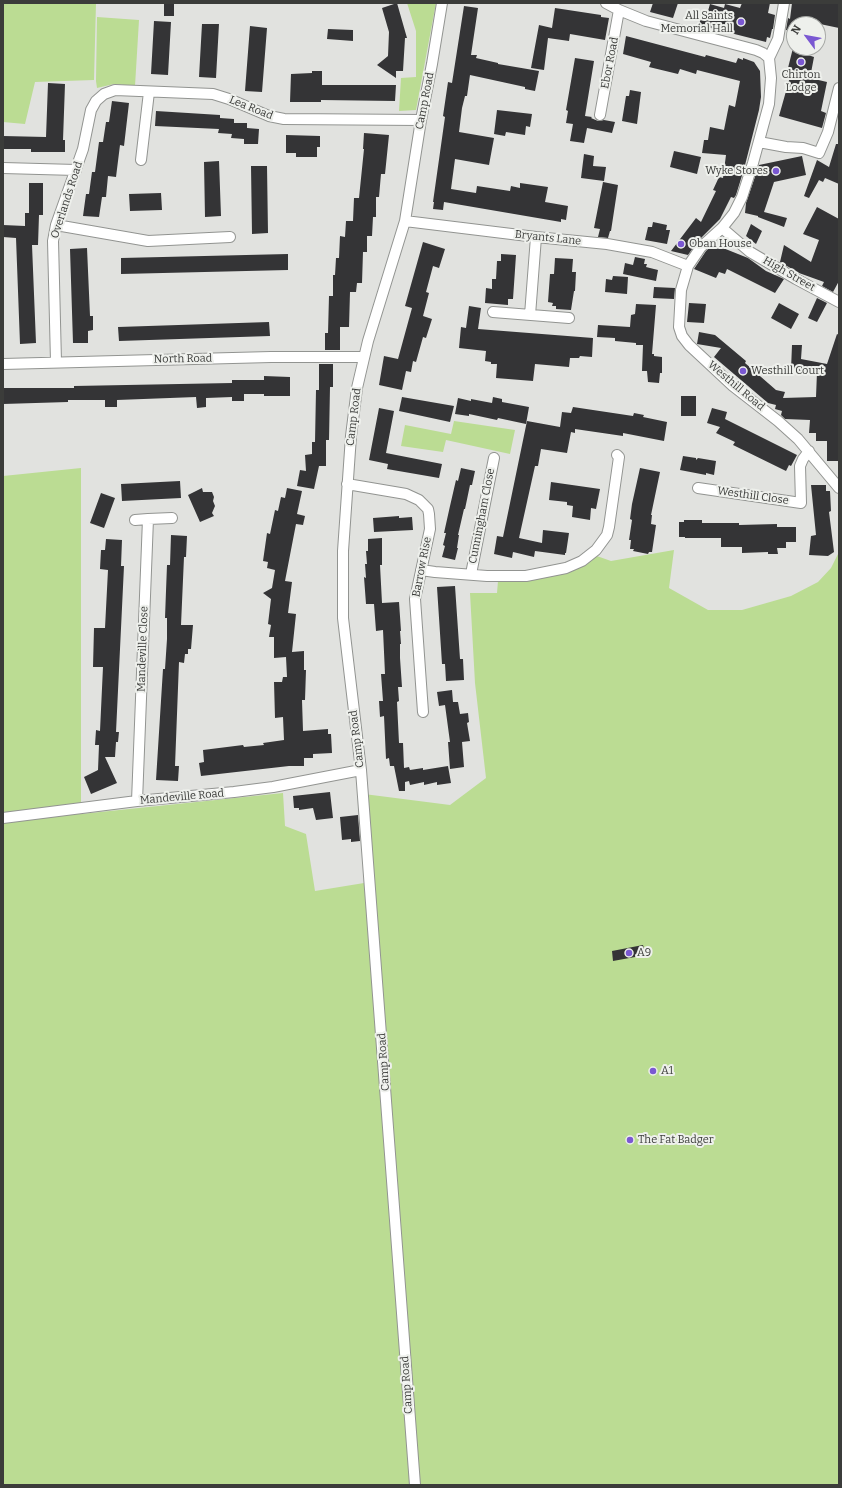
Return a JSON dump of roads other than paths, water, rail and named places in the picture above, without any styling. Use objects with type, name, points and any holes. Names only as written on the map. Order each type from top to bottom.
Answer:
[{"type":"street","name":"Camp Road","points":[[415,1485],[361,770],[343,618],[343,551],[353,414],[364,357],[405,221],[442,3]]},
{"type":"street","points":[[606,3],[619,10],[659,25],[756,50],[769,58],[778,39],[784,3]]},
{"type":"street","name":"Ebor Road","points":[[600,115],[619,10]]},
{"type":"street","name":"Westhill Road","points":[[769,58],[771,70],[770,93],[759,142],[739,204],[730,219],[701,247],[688,266],[681,290],[679,322],[680,332],[685,341],[733,386],[788,430],[809,452],[839,488]]},
{"type":"street","points":[[759,142],[786,147],[803,148],[819,153],[828,132],[839,88]]},
{"type":"street","name":"Lea Road","points":[[91,110],[96,101],[109,91],[116,90],[217,95],[279,119],[421,120]]},
{"type":"street","points":[[141,160],[149,92]]},
{"type":"street","name":"Overlands Road","points":[[56,362],[52,249],[56,225],[83,149],[91,110]]},
{"type":"street","points":[[3,168],[76,170]]},
{"type":"street","name":"Bryants Lane","points":[[405,221],[598,243],[652,252],[688,266]]},
{"type":"street","points":[[56,225],[148,241],[230,237]]},
{"type":"street","name":"High Street","points":[[722,228],[750,252],[839,302]]},
{"type":"street","points":[[530,315],[536,237]]},
{"type":"street","points":[[493,312],[569,318]]},
{"type":"street","name":"North Road","points":[[3,364],[271,357],[364,357]]},
{"type":"street","name":"Westhill Close","points":[[698,488],[802,503],[800,466],[803,459],[809,452]]},
{"type":"street","points":[[421,570],[497,576],[526,576],[574,565],[589,556],[602,542],[609,527],[619,457],[617,455]]},
{"type":"street","name":"Cunningham Close","points":[[471,574],[494,458]]},
{"type":"street","name":"Barrow Rise","points":[[347,484],[406,494],[425,504],[429,514],[430,529],[416,591],[415,607],[423,712]]},
{"type":"street","points":[[135,520],[172,518]]},
{"type":"street","name":"Mandeville Close","points":[[137,801],[148,520]]},
{"type":"street","name":"Mandeville Road","points":[[3,818],[137,801],[242,791],[361,770]]},
{"type":"place","name":"All Saints Memorial Hall","points":[[741,22]]},
{"type":"place","name":"Chirton Lodge","points":[[801,62]]},
{"type":"place","name":"Wyke Stores","points":[[776,171]]},
{"type":"place","name":"Oban House","points":[[681,244]]},
{"type":"place","name":"Westhill Court","points":[[743,371]]},
{"type":"place","name":"A9","points":[[629,953]]},
{"type":"place","name":"A1","points":[[653,1071]]},
{"type":"place","name":"The Fat Badger","points":[[630,1140]]}]
